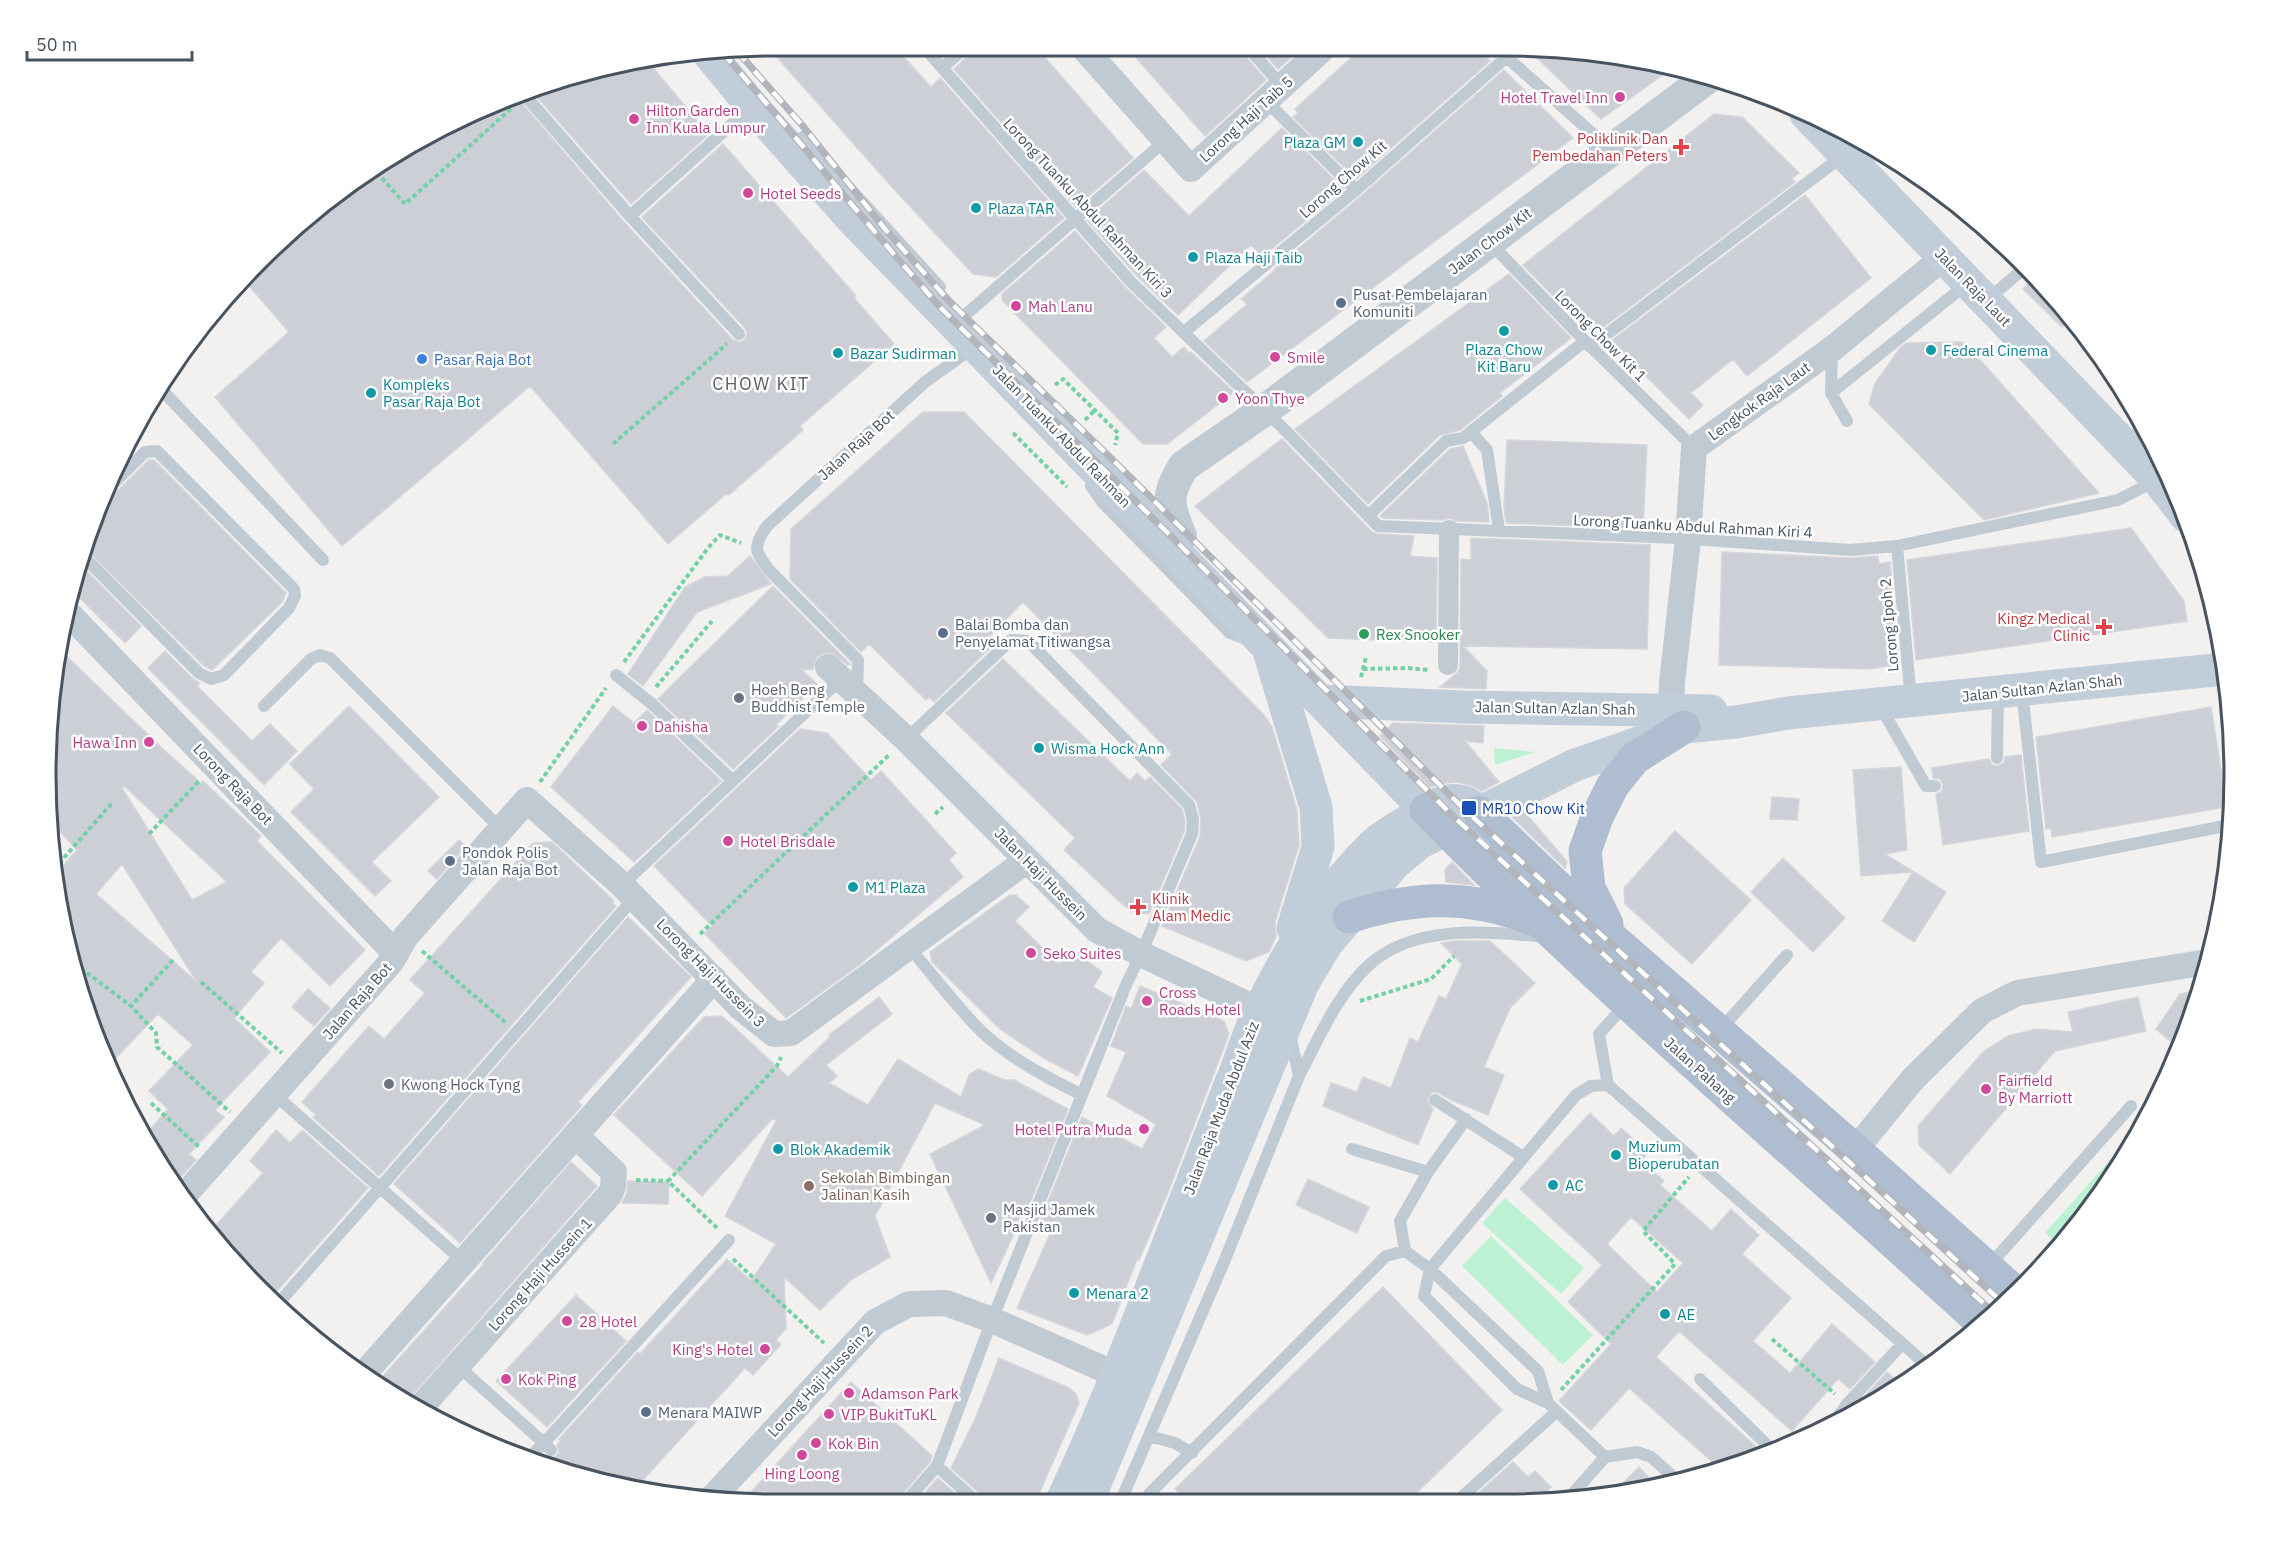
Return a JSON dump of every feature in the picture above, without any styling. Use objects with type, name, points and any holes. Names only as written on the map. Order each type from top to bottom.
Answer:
[{"type":"main road","name":"Jalan Tuanku Abdul Rahman","points":[[714,59],[749,94],[788,147],[853,220],[1436,820]]},
{"type":"main road","name":"Jalan Raja Laut","points":[[1820,129],[1977,292],[2134,437],[2156,469]]},
{"type":"main road","points":[[1104,478],[1181,536],[1279,637],[1312,691]]},
{"type":"main road","points":[[1267,646],[1316,807],[1318,847],[1294,926],[1273,1016]]},
{"type":"main road","name":"Jalan Sultan Azlan Shah","points":[[1312,691],[1463,707],[1736,722],[1788,713],[2216,670]]},
{"type":"main road","points":[[1615,941],[1589,888],[1585,851],[1597,817],[1613,785],[1635,758],[1678,718]]},
{"type":"main road","name":"Jalan Sultan Azlan Shah","points":[[1436,820],[1479,812],[1678,718]]},
{"type":"main road","points":[[1479,812],[1615,941],[2010,1287]]},
{"type":"main road","name":"Jalan Raja Muda Abdul Aziz","points":[[1090,1494],[1306,925],[1331,892],[1375,844],[1436,820]]},
{"type":"main road","name":"Jalan Raja Muda Abdul Aziz","points":[[1065,1494],[1273,1016],[1303,983],[1327,943],[1395,863],[1419,843],[1436,820]]},
{"type":"main road","name":"Jalan Pahang","points":[[1436,820],[1626,1004],[1977,1318]]},
{"type":"main road","points":[[1349,917],[1381,907],[1414,901],[1440,900],[1491,906],[1547,930]]},
{"type":"street","points":[[1090,55],[1166,140]]},
{"type":"street","name":"Lorong Haji Taib 5","points":[[1166,140],[1191,169],[1316,55]]},
{"type":"street","name":"Jalan Chow Kit","points":[[1181,536],[1169,510],[1176,479],[1184,466],[1265,410],[1701,83]]},
{"type":"street","name":"Lengkok Raja Laut","points":[[1678,718],[1672,683],[1688,539],[1694,448],[1832,349],[1944,257]]},
{"type":"street","points":[[1442,668],[1449,530]]},
{"type":"street","name":"Lorong Raja Bot","points":[[73,618],[214,765],[401,945]]},
{"type":"street","name":"Jalan Haji Hussein","points":[[842,679],[906,739],[1097,930],[1141,954],[1273,1016]]},
{"type":"street","name":"Jalan Raja Bot","points":[[188,1191],[298,1068],[527,800]]},
{"type":"street","name":"Lorong Haji Hussein 3","points":[[527,800],[628,891],[740,1007],[774,1034],[792,1033]]},
{"type":"street","points":[[792,1033],[1026,861]]},
{"type":"street","points":[[1855,1150],[1913,1079],[1982,1011],[2017,993],[2199,963]]},
{"type":"street","points":[[369,1369],[714,980]]},
{"type":"street","points":[[576,1136],[614,1172],[614,1180]]},
{"type":"street","name":"Lorong Haji Hussein 1","points":[[424,1403],[606,1200],[614,1180]]},
{"type":"street","name":"Lorong Haji Hussein 2","points":[[718,1492],[875,1322],[909,1304],[946,1303],[992,1320],[1117,1374]]},
{"type":"lane","name":"Lorong Tuanku Abdul Rahman Kiri 3","points":[[930,55],[1131,282],[1265,410]]},
{"type":"lane","points":[[942,68],[957,55]]},
{"type":"lane","points":[[1252,55],[1274,93],[1356,190]]},
{"type":"lane","points":[[1503,55],[1612,150]]},
{"type":"lane","name":"Lorong Chow Kit","points":[[1184,332],[1356,190],[1509,55]]},
{"type":"lane","points":[[630,216],[749,94]]},
{"type":"lane","points":[[529,99],[630,216],[739,334]]},
{"type":"lane","name":"Jalan Raja Bot","points":[[757,552],[758,539],[766,526],[925,382],[957,328],[1074,220],[1166,140]]},
{"type":"lane","points":[[1368,516],[1446,441],[1463,438],[1845,154]]},
{"type":"lane","name":"Lorong Chow Kit 1","points":[[1489,242],[1587,344],[1694,448]]},
{"type":"lane","points":[[1831,393],[1977,292],[2018,271]]},
{"type":"lane","points":[[1832,349],[1831,393],[1847,421]]},
{"type":"lane","points":[[165,394],[323,560]]},
{"type":"lane","name":"Lorong Tuanku Abdul Rahman Kiri 4","points":[[1265,410],[1378,526],[1688,539],[1851,549],[1897,546],[2165,490]]},
{"type":"lane","points":[[1471,432],[1486,450],[1498,531]]},
{"type":"lane","points":[[1076,450],[1086,480],[1103,503],[1230,633],[1267,646]]},
{"type":"lane","points":[[89,562],[199,673],[211,679],[224,675],[289,608],[295,596],[294,589],[158,451],[144,452],[122,474]]},
{"type":"lane","name":"Lorong Ipoh 2","points":[[1897,546],[1911,701]]},
{"type":"lane","points":[[282,1299],[516,1032],[628,891],[732,780],[842,679],[858,660],[770,571],[757,552]]},
{"type":"lane","points":[[906,739],[1011,640],[1028,641],[1190,806],[1193,819],[1192,834],[1126,985],[992,1320],[938,1466],[913,1494]]},
{"type":"lane","points":[[264,706],[311,659],[320,655],[330,658],[502,830]]},
{"type":"lane","points":[[616,675],[732,780]]},
{"type":"lane","points":[[1997,758],[2010,691]]},
{"type":"lane","points":[[2010,691],[2041,862],[2223,826]]},
{"type":"lane","points":[[1880,704],[1926,786],[1935,786]]},
{"type":"lane","points":[[1124,1494],[1224,1262],[1299,1076],[1340,1000],[1370,965],[1393,949],[1416,940],[1446,934],[1547,930]]},
{"type":"lane","points":[[1719,1031],[1787,956]]},
{"type":"lane","points":[[919,959],[980,1030],[1025,1064],[1082,1095]]},
{"type":"lane","points":[[1626,1004],[1599,1034],[1608,1085],[1922,1361]]},
{"type":"lane","points":[[1273,1016],[1299,1076]]},
{"type":"lane","points":[[1605,1456],[1552,1407],[1517,1389],[1424,1296],[1430,1269],[1576,1095],[1591,1086],[1608,1085]]},
{"type":"lane","points":[[274,1094],[464,1262]]},
{"type":"lane","points":[[1435,1100],[1523,1157]]},
{"type":"lane","points":[[1988,1268],[2131,1106]]},
{"type":"lane","points":[[1466,1119],[1428,1172],[1400,1221],[1405,1251],[1430,1269],[1538,1371],[1552,1407]]},
{"type":"lane","points":[[1352,1149],[1428,1172]]},
{"type":"lane","points":[[536,1453],[547,1446],[729,1240]]},
{"type":"lane","points":[[1149,1494],[1386,1256],[1405,1251]]},
{"type":"lane","points":[[1844,1409],[1902,1344]]},
{"type":"lane","points":[[458,1366],[547,1446]]},
{"type":"lane","points":[[1700,1379],[1767,1445]]},
{"type":"lane","points":[[1464,1494],[1552,1407]]},
{"type":"lane","points":[[1149,1436],[1182,1446],[1192,1453]]},
{"type":"lane","points":[[1575,1491],[1605,1456],[1637,1452],[1651,1457],[1670,1475]]},
{"type":"lane","points":[[938,1466],[968,1494]]},
{"type":"path","points":[[379,175],[405,204],[509,107]]},
{"type":"path","points":[[613,444],[739,334]]},
{"type":"path","points":[[1055,384],[1063,379],[1118,433],[1115,445]]},
{"type":"path","points":[[1012,433],[1067,487]]},
{"type":"path","points":[[720,535],[757,552]]},
{"type":"path","points":[[645,699],[712,621]]},
{"type":"path","points":[[1363,669],[1442,668]]},
{"type":"path","points":[[684,948],[906,739]]},
{"type":"path","points":[[149,834],[214,765]]},
{"type":"path","points":[[61,861],[113,802]]},
{"type":"path","points":[[401,945],[516,1032]]},
{"type":"path","points":[[1358,1002],[1431,979],[1454,956]]},
{"type":"path","points":[[131,1006],[173,960]]},
{"type":"path","points":[[83,970],[131,1006],[156,1033],[156,1047],[246,1126]]},
{"type":"path","points":[[201,982],[298,1068]]},
{"type":"path","points":[[668,1181],[777,1066],[792,1033]]},
{"type":"path","points":[[150,1103],[215,1161]]},
{"type":"path","points":[[1552,1407],[1675,1264],[1643,1232],[1700,1165]]},
{"type":"path","points":[[614,1180],[668,1181],[737,1247],[729,1256],[840,1358]]},
{"type":"path","points":[[1772,1339],[1847,1404]]},
{"type":"green space","points":[[1494,748],[1535,752],[1495,765]]},
{"type":"green space","points":[[2118,1151],[2076,1213],[2053,1240],[2045,1233]]},
{"type":"green space","points":[[1505,1198],[1584,1268],[1561,1294],[1482,1223]]},
{"type":"green space","points":[[1491,1236],[1593,1335],[1563,1365],[1462,1266]]},
{"type":"building","points":[[775,55],[902,55],[931,87],[940,78],[1064,218],[996,277],[973,274]]},
{"type":"building","points":[[969,55],[1043,55],[1133,158],[1076,207],[954,69]]},
{"type":"building","points":[[1134,55],[1244,55],[1266,80],[1205,136]]},
{"type":"building","points":[[1266,55],[1294,55],[1278,69]]},
{"type":"building","name":"Plaza GM","points":[[1354,55],[1484,55],[1490,61],[1356,179],[1293,117],[1298,113],[1295,109]]},
{"type":"building","points":[[1552,57],[1599,62],[1664,74],[1601,119],[1537,58]]},
{"type":"building","points":[[652,66],[709,134],[631,204],[537,97],[589,80]]},
{"type":"building","points":[[1504,70],[1573,138],[1247,382],[1204,341],[1247,304],[1241,299],[1274,269]]},
{"type":"building","points":[[521,102],[624,222],[733,340],[740,342],[745,340],[747,333],[745,328],[642,217],[723,144],[856,296],[854,298],[894,344],[800,426],[803,430],[729,495],[726,494],[668,544],[530,386],[342,546],[215,397],[289,332],[248,285],[266,266],[337,204],[375,177],[457,130]]},
{"type":"building","points":[[1714,114],[1742,117],[1799,173],[1792,178],[1795,182],[1594,334],[1586,326],[1584,328],[1523,265]]},
{"type":"building","points":[[1282,128],[1344,189],[1262,257],[1251,245],[1178,315],[1137,276],[1087,220],[1144,170],[1189,216]]},
{"type":"building","points":[[1805,195],[1871,278],[1747,376],[1733,359],[1691,393],[1703,405],[1689,419],[1611,341]]},
{"type":"building","points":[[1075,231],[1125,287],[1166,327],[1154,338],[1172,357],[1184,347],[1234,392],[1167,444],[1143,444],[1002,300],[1002,294]]},
{"type":"building","points":[[1509,274],[1571,338],[1500,393],[1502,396],[1460,430],[1440,435],[1368,504],[1295,429]]},
{"type":"building","points":[[2029,283],[2065,324],[2062,327],[2023,289]]},
{"type":"building","points":[[1964,342],[2099,493],[1984,520],[1869,404],[1875,383],[1901,347],[1907,343]]},
{"type":"building","points":[[923,412],[964,412],[1264,715],[1272,727],[1297,810],[1299,845],[1275,922],[1276,936],[1269,952],[1246,961],[1162,926],[1200,837],[1201,819],[1197,802],[1161,765],[1172,754],[1023,602],[985,641],[991,647],[934,702],[929,697],[926,700],[869,644],[861,652],[790,579],[791,529]]},
{"type":"building","points":[[1282,439],[1372,532],[1414,536],[1410,556],[1437,558],[1436,642],[1328,638],[1195,506]]},
{"type":"building","points":[[1507,440],[1647,445],[1643,528],[1506,523],[1504,507]]},
{"type":"building","points":[[1463,446],[1487,503],[1489,522],[1456,521],[1450,518],[1442,520],[1382,518],[1380,516],[1450,449]]},
{"type":"building","points":[[149,460],[154,460],[286,593],[283,601],[212,670],[204,666],[91,554],[111,497]]},
{"type":"building","points":[[2131,528],[2184,601],[2187,621],[1916,660],[1907,560]]},
{"type":"building","points":[[1471,538],[1650,545],[1647,649],[1463,646],[1487,671],[1486,689],[1440,687],[1458,672],[1460,666],[1461,559],[1471,560]]},
{"type":"building","points":[[1722,552],[1850,558],[1878,556],[1879,564],[1890,562],[1899,662],[1895,665],[1870,669],[1719,665]]},
{"type":"building","points":[[750,556],[771,584],[697,612],[643,686],[628,674],[685,587],[705,577],[728,576]]},
{"type":"building","points":[[86,570],[141,626],[125,643],[78,596]]},
{"type":"building","name":"Hoeh Beng Buddhist Temple","points":[[773,586],[850,664],[848,665],[832,653],[824,653],[817,657],[813,669],[802,670],[817,684],[775,726],[779,726],[733,769],[658,699]]},
{"type":"building","points":[[165,651],[200,683],[197,686],[252,741],[270,724],[297,751],[264,785],[148,668]]},
{"type":"building","points":[[66,656],[164,750],[201,783],[203,781],[261,836],[257,841],[365,950],[330,986],[281,938],[251,972],[264,983],[234,1018],[270,1052],[215,1110],[224,1117],[189,1154],[196,1160],[180,1179],[149,1130],[168,1109],[149,1091],[193,1045],[158,1014],[114,1059],[94,1006],[69,915],[62,867],[77,850],[58,829],[57,822],[57,728]],"holes":[[[124,786],[227,882],[192,900],[122,788]],[[122,864],[197,982],[96,894]]]},
{"type":"building","points":[[1003,659],[1130,781],[1137,773],[1145,781],[1150,777],[1182,809],[1185,820],[1184,832],[1149,914],[1134,912],[1122,904],[1064,850],[1075,838],[946,713]]},
{"type":"building","points":[[349,706],[439,797],[372,862],[391,881],[375,896],[291,812],[314,789],[290,764]]},
{"type":"building","points":[[613,706],[634,723],[647,710],[721,781],[634,862],[551,787]]},
{"type":"building","points":[[2211,707],[2224,787],[2223,808],[2052,837],[2051,828],[2046,829],[2036,737]]},
{"type":"building","points":[[1393,723],[1484,726],[1483,743],[1465,741],[1499,782],[1482,791],[1457,782],[1430,787],[1380,736]]},
{"type":"building","name":"M1 Plaza","points":[[800,729],[827,733],[871,780],[881,771],[956,853],[949,860],[963,877],[859,965],[786,1018],[704,933],[712,926],[654,866]]},
{"type":"building","points":[[2021,755],[2029,831],[1943,845],[1936,794],[1942,791],[1943,785],[1940,779],[1933,778],[1932,768],[1989,759],[1992,765],[1997,766],[2004,763],[2005,757]]},
{"type":"building","points":[[1901,767],[1907,850],[1885,854],[1946,892],[1914,942],[1882,921],[1913,872],[1861,876],[1853,770]]},
{"type":"building","points":[[1772,797],[1799,799],[1797,820],[1770,819]]},
{"type":"building","points":[[1524,811],[1567,862],[1565,868],[1512,817]]},
{"type":"building","points":[[1675,831],[1751,900],[1692,964],[1625,904],[1624,888]]},
{"type":"building","points":[[459,840],[466,846],[437,879],[428,871]]},
{"type":"building","points":[[552,842],[614,901],[612,903],[616,906],[379,1176],[313,1117],[316,1115],[302,1102],[369,1026],[384,1039],[425,993],[410,980],[533,843]]},
{"type":"building","points":[[1783,858],[1845,918],[1813,952],[1751,892]]},
{"type":"building","points":[[1452,862],[1474,885],[1446,882],[1445,870]]},
{"type":"building","points":[[1010,895],[1016,895],[1029,907],[1015,921],[1059,964],[1071,949],[1102,972],[1093,987],[1112,998],[1078,1076],[1042,1057],[1001,1030],[932,962],[930,952]]},
{"type":"building","points":[[628,917],[691,977],[578,1102],[582,1105],[460,1243],[394,1184]]},
{"type":"building","points":[[1490,941],[1535,983],[1510,1008],[1484,1067],[1504,1075],[1488,1115],[1432,1092],[1427,1100],[1433,1109],[1418,1145],[1323,1106],[1331,1083],[1357,1092],[1363,1077],[1391,1088],[1410,1038],[1418,1042],[1439,996],[1446,999],[1462,964],[1441,943]]},
{"type":"building","points":[[1140,986],[1224,1021],[1229,1034],[1167,1195],[1139,1260],[1137,1259],[1112,1324],[1087,1335],[1017,1308],[1054,1225],[1041,1219],[1082,1117],[1142,1149],[1156,1124],[1107,1096],[1126,1052],[1111,1046],[1126,1006],[1131,1009]]},
{"type":"building","points":[[308,989],[330,1008],[314,1026],[292,1007]]},
{"type":"building","points":[[2190,992],[2173,1043],[2156,1029],[2180,994]]},
{"type":"building","points":[[879,997],[892,1014],[826,1065],[837,1076],[829,1083],[868,1105],[898,1059],[961,1097],[969,1075],[978,1069],[1005,1080],[1014,1080],[1068,1109],[1026,1213],[1024,1212],[991,1283],[930,1154],[985,1125],[935,1103],[875,1216],[890,1257],[851,1280],[820,1310],[784,1277],[786,1328],[776,1340],[781,1344],[753,1375],[745,1368],[641,1482],[589,1470],[547,1457],[553,1458],[557,1455],[559,1452],[557,1445],[561,1440],[559,1439],[727,1259],[751,1281],[776,1244],[725,1216],[776,1121],[773,1118],[702,1196],[614,1115],[704,1017],[722,1016],[788,1077],[830,1037],[829,1035]]},
{"type":"building","name":"Fairfield By Marriott","points":[[2138,997],[2146,1031],[2055,1051],[1950,1174],[1919,1145],[1918,1126],[1983,1052],[2008,1036],[2036,1029],[2073,1032],[2068,1012]]},
{"type":"building","points":[[1590,1113],[1614,1136],[1621,1128],[1648,1153],[1641,1161],[1664,1181],[1660,1185],[1712,1231],[1731,1209],[1759,1235],[1742,1254],[1791,1298],[1753,1341],[1790,1373],[1832,1324],[1875,1362],[1850,1389],[1838,1379],[1792,1431],[1679,1331],[1656,1357],[1758,1448],[1713,1463],[1629,1388],[1591,1430],[1559,1401],[1611,1344],[1568,1302],[1602,1265],[1520,1189]],"holes":[[[1631,1217],[1683,1263],[1657,1292],[1607,1244]]]},
{"type":"building","points":[[276,1130],[290,1143],[302,1130],[368,1188],[275,1293],[215,1226],[263,1173],[250,1161]]},
{"type":"building","points":[[571,1162],[597,1186],[411,1396],[382,1377],[484,1264]]},
{"type":"building","points":[[1308,1179],[1369,1207],[1357,1233],[1296,1205]]},
{"type":"building","points":[[628,1181],[669,1182],[668,1204],[622,1203],[627,1193]]},
{"type":"building","points":[[1383,1287],[1502,1410],[1415,1494],[1180,1494],[1175,1489]]},
{"type":"building","points":[[576,1295],[626,1341],[547,1427],[496,1381]]},
{"type":"building","points":[[999,1358],[1069,1388],[1076,1394],[1079,1403],[1039,1494],[980,1494],[951,1468],[976,1417]]},
{"type":"building","points":[[1887,1372],[1895,1379],[1865,1398],[1862,1399]]},
{"type":"building","points":[[851,1382],[932,1456],[930,1462],[902,1494],[750,1493]]},
{"type":"building","points":[[1513,1462],[1528,1477],[1535,1471],[1551,1487],[1545,1493],[1477,1494]]},
{"type":"building","points":[[1639,1467],[1651,1480],[1645,1481],[1621,1485]]},
{"type":"building","points":[[938,1478],[956,1494],[924,1494]]},
{"type":"railway","points":[[742,56],[802,125],[885,229],[950,302],[1119,466],[1463,808],[1998,1299]]},
{"type":"railway","points":[[726,57],[941,308],[1454,817],[1988,1308]]},
{"type":"place","name":"Hotel Travel Inn","points":[[1620,97]]},
{"type":"place","name":"Hilton Garden Inn Kuala Lumpur","points":[[634,119]]},
{"type":"place","name":"Plaza GM","points":[[1358,142]]},
{"type":"place","name":"Poliklinik Dan Pembedahan Peters","points":[[1681,147]]},
{"type":"place","name":"Hotel Seeds","points":[[748,193]]},
{"type":"place","name":"Plaza TAR","points":[[976,208]]},
{"type":"place","name":"Plaza Haji Taib","points":[[1193,257]]},
{"type":"place","name":"Pusat Pembelajaran Komuniti","points":[[1341,303]]},
{"type":"place","name":"Mah Lanu","points":[[1016,306]]},
{"type":"place","name":"Plaza Chow Kit Baru","points":[[1504,331]]},
{"type":"place","name":"Federal Cinema","points":[[1931,350]]},
{"type":"place","name":"Bazar Sudirman","points":[[838,353]]},
{"type":"place","name":"Smile","points":[[1275,357]]},
{"type":"place","name":"Pasar Raja Bot","points":[[422,359]]},
{"type":"place","name":"Kompleks Pasar Raja Bot","points":[[371,393]]},
{"type":"place","name":"Yoon Thye","points":[[1223,398]]},
{"type":"place","name":"Kingz Medical Clinic","points":[[2104,627]]},
{"type":"place","name":"Balai Bomba dan Penyelamat Titiwangsa","points":[[943,633]]},
{"type":"place","name":"Rex Snooker","points":[[1364,634]]},
{"type":"place","name":"Hoeh Beng Buddhist Temple","points":[[739,698]]},
{"type":"place","name":"Dahisha","points":[[642,726]]},
{"type":"place","name":"Hawa Inn","points":[[149,742]]},
{"type":"place","name":"Wisma Hock Ann","points":[[1039,748]]},
{"type":"place","name":"MR10 Chow Kit","points":[[1469,808]]},
{"type":"place","name":"Hotel Brisdale","points":[[728,841]]},
{"type":"place","name":"Pondok Polis Jalan Raja Bot","points":[[450,861]]},
{"type":"place","name":"M1 Plaza","points":[[853,887]]},
{"type":"place","name":"Klinik Alam Medic","points":[[1138,907]]},
{"type":"place","name":"Seko Suites","points":[[1031,953]]},
{"type":"place","name":"Cross Roads Hotel","points":[[1147,1001]]},
{"type":"place","name":"Kwong Hock Tyng","points":[[389,1084]]},
{"type":"place","name":"Fairfield By Marriott","points":[[1986,1089]]},
{"type":"place","name":"Hotel Putra Muda","points":[[1144,1129]]},
{"type":"place","name":"Blok Akademik","points":[[778,1149]]},
{"type":"place","name":"Muzium Bioperubatan","points":[[1616,1155]]},
{"type":"place","name":"AC","points":[[1553,1185]]},
{"type":"place","name":"Sekolah Bimbingan Jalinan Kasih","points":[[809,1186]]},
{"type":"place","name":"Masjid Jamek Pakistan","points":[[991,1218]]},
{"type":"place","name":"Menara 2","points":[[1074,1293]]},
{"type":"place","name":"AE","points":[[1665,1314]]},
{"type":"place","name":"28 Hotel","points":[[567,1321]]},
{"type":"place","name":"King's Hotel","points":[[765,1349]]},
{"type":"place","name":"Kok Ping","points":[[506,1379]]},
{"type":"place","name":"Adamson Park","points":[[849,1393]]},
{"type":"place","name":"Menara MAIWP","points":[[646,1412]]},
{"type":"place","name":"VIP BukitTuKL","points":[[829,1414]]},
{"type":"place","name":"Kok Bin","points":[[816,1443]]},
{"type":"place","name":"Hing Loong","points":[[802,1455]]},
{"type":"district","name":"CHOW KIT","points":[[761,383]]}]
